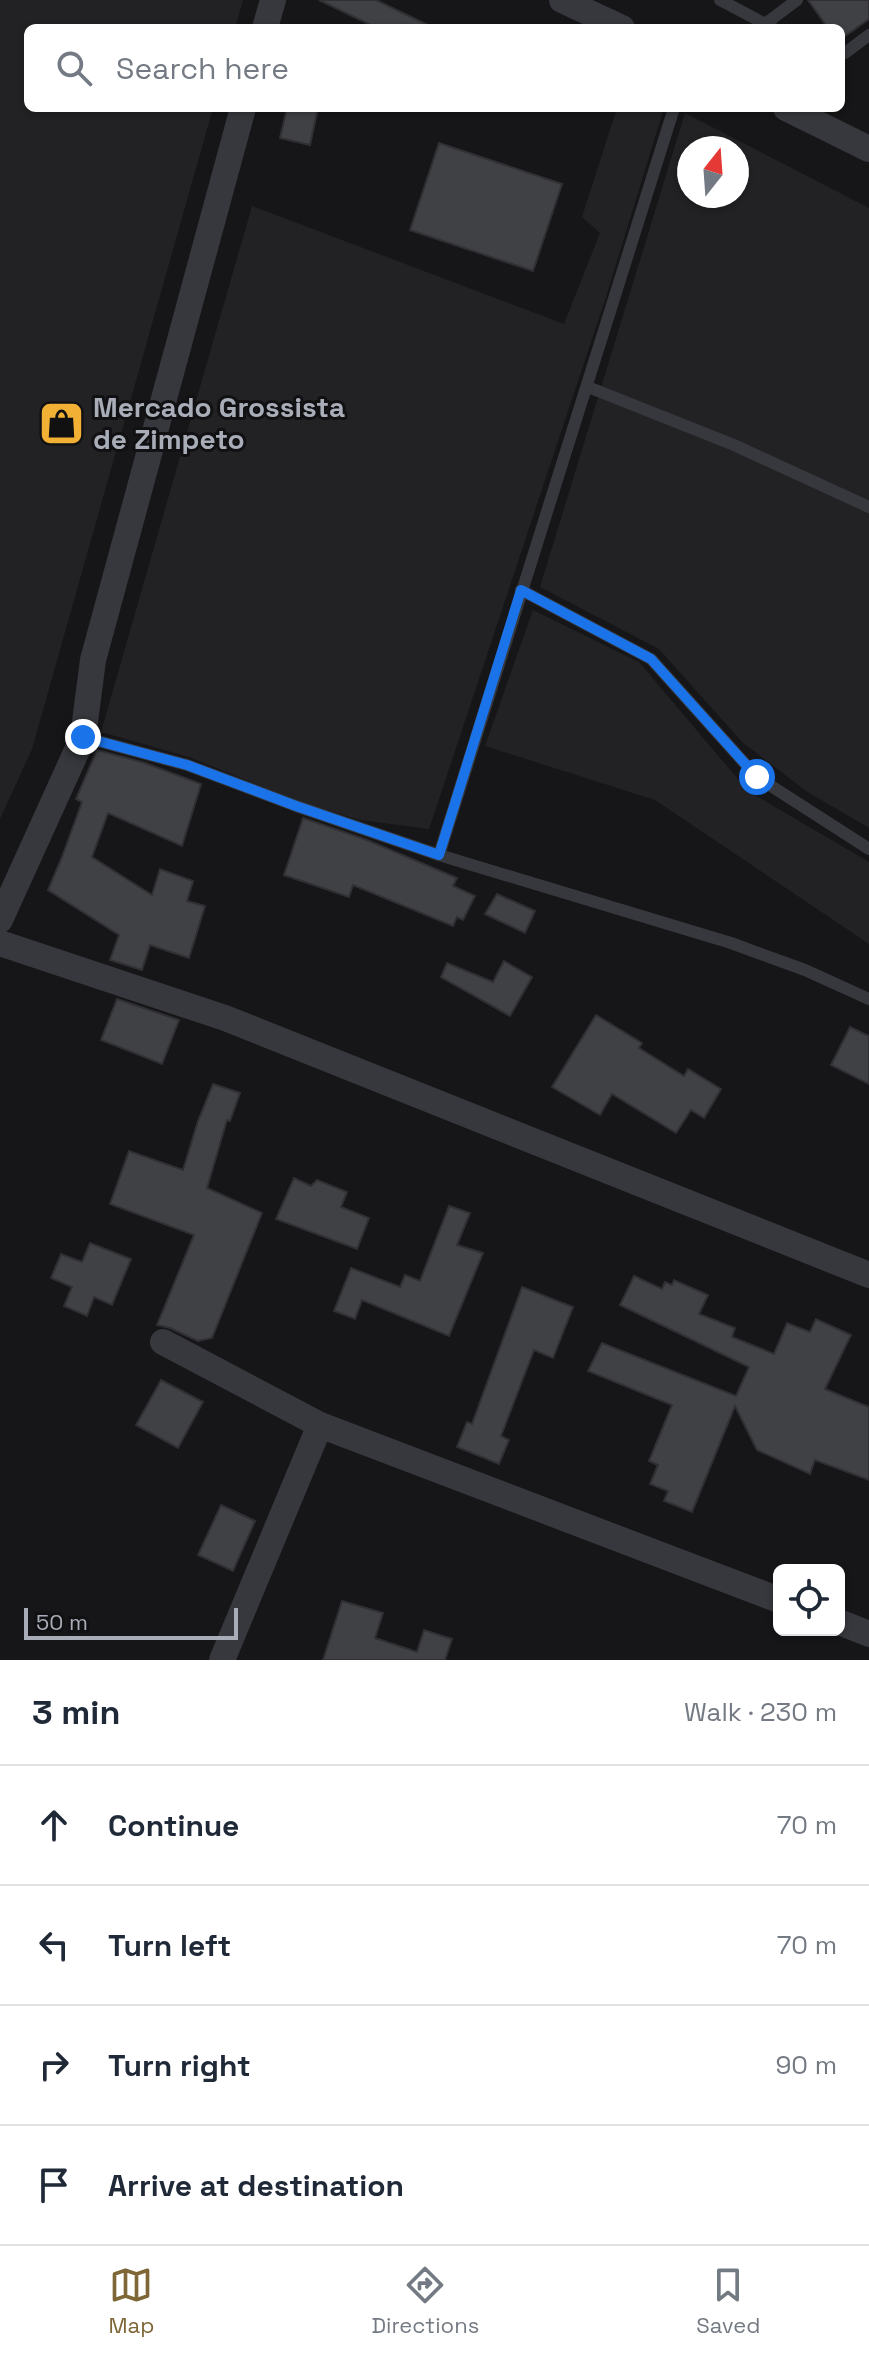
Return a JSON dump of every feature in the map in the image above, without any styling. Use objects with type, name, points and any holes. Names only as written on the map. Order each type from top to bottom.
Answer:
[{"type":"street","points":[[266,24],[273,0]]},
{"type":"street","points":[[562,0],[613,24]]},
{"type":"street","points":[[0,920],[83,737],[93,660],[242,112]]},
{"type":"street","points":[[794,112],[869,149]]},
{"type":"street","points":[[0,943],[225,1018],[869,1275]]},
{"type":"street","points":[[163,1342],[320,1425],[773,1598]]},
{"type":"street","points":[[222,1660],[320,1425]]},
{"type":"street","points":[[845,1624],[869,1634]]},
{"type":"lane","points":[[720,0],[765,24]]},
{"type":"lane","points":[[771,24],[797,0]]},
{"type":"lane","points":[[845,53],[869,35]]},
{"type":"lane","points":[[439,855],[673,112]]},
{"type":"lane","points":[[588,387],[734,445],[869,507]]},
{"type":"lane","points":[[521,590],[651,659],[757,777],[869,849]]},
{"type":"lane","points":[[83,737],[187,765],[439,855],[731,943],[805,970],[869,999]]},
{"type":"shaded area","name":"Mercado Grossista de Zimpeto","points":[[0,0],[243,0],[236,24],[24,24],[24,112],[212,112],[32,749],[0,819]]},
{"type":"shaded area","points":[[616,112],[663,112],[606,297],[429,829],[360,820],[297,801],[189,757],[101,732],[252,206],[564,324],[600,233],[582,217]]},
{"type":"shaded area","points":[[685,113],[730,136],[678,136]]},
{"type":"shaded area","points":[[677,139],[677,208],[749,208],[749,146],[869,208],[869,828],[806,791],[742,742],[659,649],[540,587]]},
{"type":"shaded area","points":[[533,610],[639,662],[748,791],[869,862],[869,944],[655,800],[485,746]]},
{"type":"building","points":[[319,0],[376,0],[426,24],[369,24]]},
{"type":"building","points":[[808,0],[869,0],[869,19],[845,36],[845,24],[825,24]]},
{"type":"building","points":[[286,112],[317,112],[310,145],[280,138]]},
{"type":"building","points":[[439,143],[562,184],[533,271],[410,230]]},
{"type":"building","points":[[97,750],[145,763],[201,784],[182,846],[108,813],[92,857],[152,895],[160,869],[193,881],[187,901],[205,906],[189,958],[150,945],[142,970],[110,960],[119,935],[48,890],[82,802],[76,799]]},
{"type":"building","points":[[303,818],[367,840],[457,878],[453,886],[475,896],[463,920],[457,917],[453,926],[353,885],[349,897],[284,875]]},
{"type":"building","points":[[497,894],[535,911],[525,933],[485,914]]},
{"type":"building","points":[[504,961],[532,977],[510,1016],[441,977],[447,963],[493,982]]},
{"type":"building","points":[[117,999],[179,1020],[162,1064],[101,1040]]},
{"type":"building","points":[[596,1015],[642,1043],[639,1048],[684,1076],[688,1069],[721,1089],[704,1118],[691,1110],[676,1133],[612,1094],[600,1115],[552,1087]]},
{"type":"building","points":[[850,1027],[869,1036],[869,1084],[831,1065]]},
{"type":"building","points":[[213,1084],[240,1093],[230,1121],[227,1120],[207,1188],[262,1213],[212,1338],[198,1341],[157,1325],[194,1235],[110,1204],[129,1151],[183,1170]]},
{"type":"building","points":[[294,1178],[311,1186],[317,1180],[347,1192],[341,1207],[369,1218],[357,1249],[276,1219]]},
{"type":"building","points":[[449,1206],[470,1213],[457,1245],[483,1253],[449,1336],[362,1300],[355,1319],[334,1311],[351,1268],[400,1287],[405,1275],[420,1281]]},
{"type":"building","points":[[90,1243],[131,1259],[112,1305],[94,1297],[87,1316],[64,1306],[72,1287],[51,1278],[61,1254],[82,1262]]},
{"type":"building","points":[[634,1276],[662,1289],[665,1282],[672,1285],[674,1280],[708,1295],[699,1314],[735,1328],[732,1337],[774,1354],[787,1323],[810,1332],[816,1319],[851,1335],[825,1389],[869,1407],[869,1480],[815,1460],[810,1474],[757,1450],[735,1406],[692,1512],[664,1501],[668,1491],[650,1484],[658,1465],[649,1461],[672,1405],[588,1371],[602,1343],[736,1396],[749,1367],[620,1305]]},
{"type":"building","points":[[522,1287],[573,1307],[553,1358],[534,1350],[501,1436],[509,1440],[499,1464],[457,1447],[467,1422],[472,1424]]},
{"type":"building","points":[[161,1380],[203,1402],[178,1448],[136,1425]]},
{"type":"building","points":[[221,1505],[255,1521],[233,1571],[198,1555]]},
{"type":"building","points":[[342,1601],[383,1613],[375,1638],[417,1652],[424,1630],[452,1639],[445,1660],[323,1660]]},
{"type":"place","name":"Mercado Grossista de Zimpeto","points":[[62,423]]},
{"type":"route","points":[[83,737],[187,765],[439,855],[521,590],[651,659],[757,777]]}]
